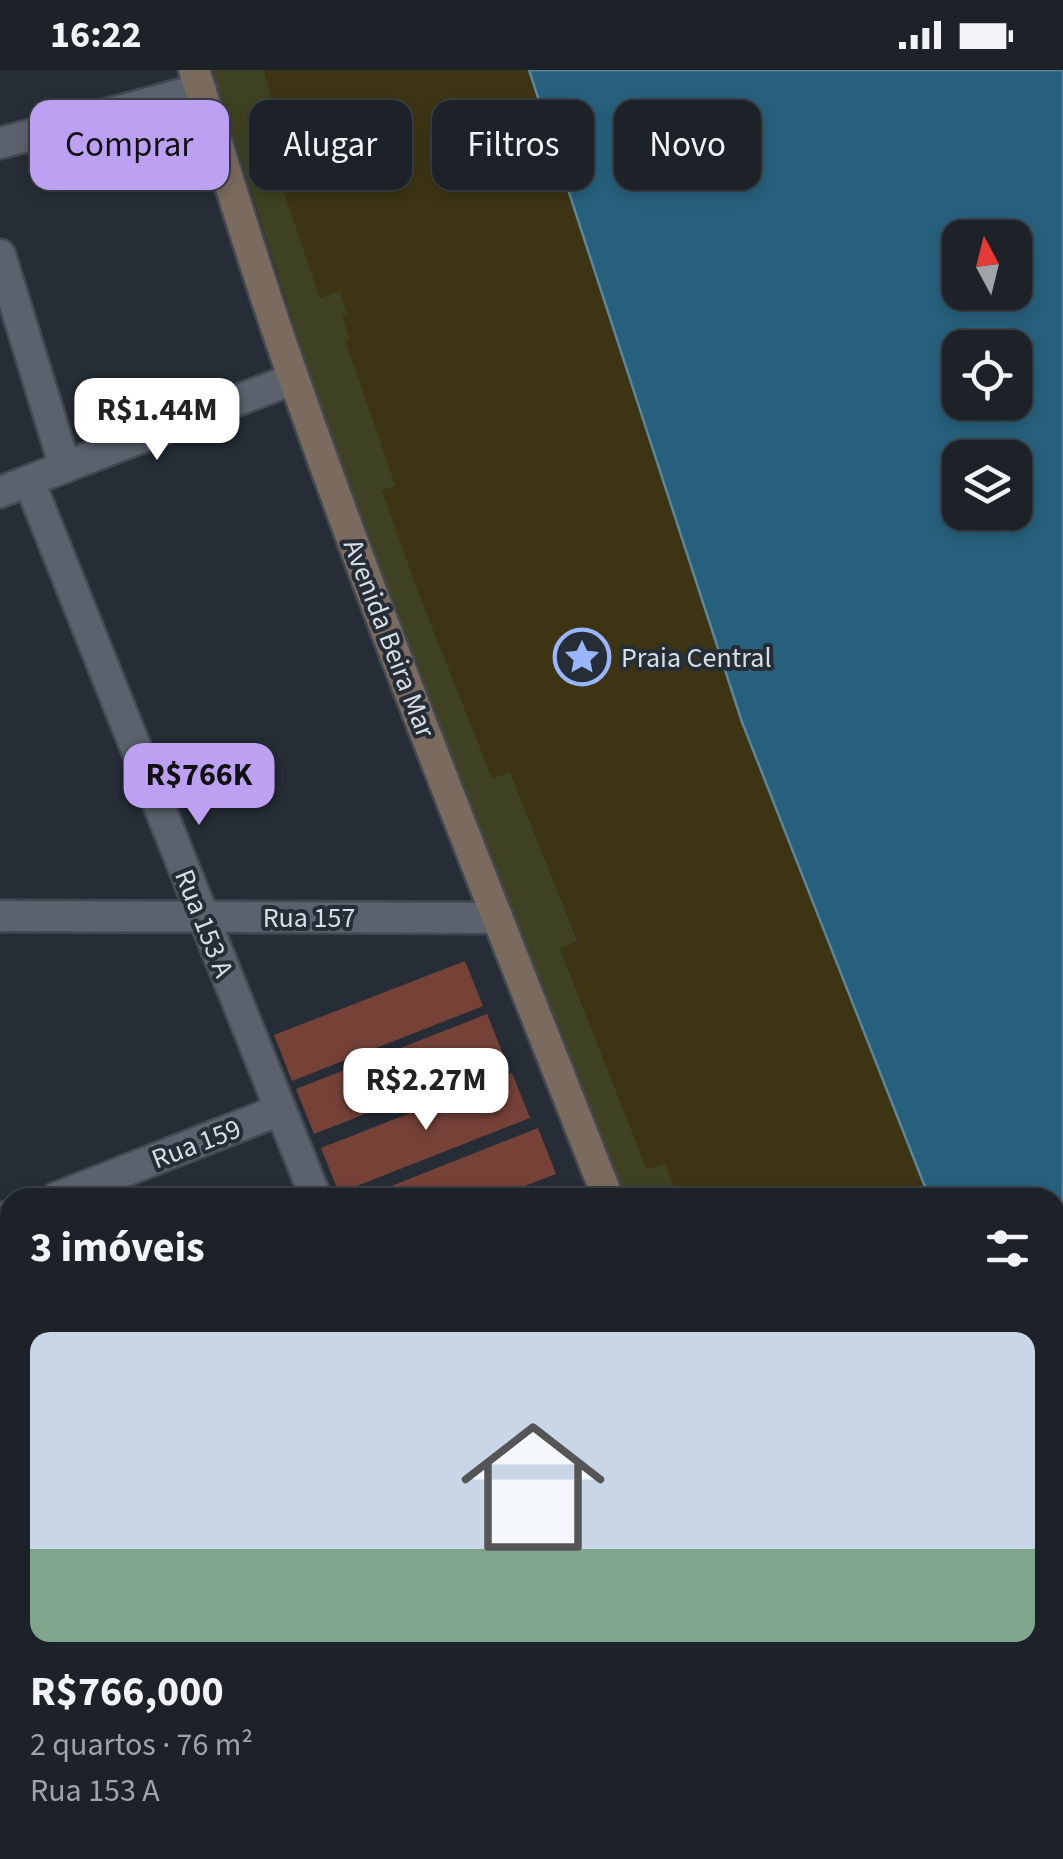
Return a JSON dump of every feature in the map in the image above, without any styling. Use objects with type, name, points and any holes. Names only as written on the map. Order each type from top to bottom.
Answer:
[{"type":"main road","name":"Avenida Beira Mar","points":[[198,80],[293,379],[388,635],[604,1188]]},
{"type":"street","points":[[0,143],[198,80]]},
{"type":"street","points":[[0,255],[65,467]]},
{"type":"street","points":[[0,492],[293,379]]},
{"type":"street","name":"Rua 153 A","points":[[29,480],[312,1188]]},
{"type":"street","name":"Rua 157","points":[[0,916],[498,918]]},
{"type":"street","name":"Rua 159","points":[[81,1188],[280,1110]]},
{"type":"green space","points":[[212,70],[264,70],[273,100],[249,100],[249,185],[229,123],[229,100],[222,100]]},
{"type":"green space","points":[[250,190],[284,190],[321,298],[340,290],[350,339],[346,342],[396,486],[383,490],[492,778],[510,772],[578,942],[560,949],[647,1169],[665,1163],[675,1188],[621,1188],[407,643],[323,416]]},
{"type":"sand","name":"Praia Central","points":[[264,70],[529,70],[539,100],[432,100],[432,190],[568,190],[742,722],[925,1188],[675,1188],[665,1164],[647,1170],[560,948],[578,941],[510,772],[492,778],[382,491],[395,485],[346,341],[350,339],[342,316],[347,313],[340,291],[320,298],[283,190],[412,190],[412,100],[273,100]]},
{"type":"water","points":[[529,70],[1063,70],[1063,1188],[925,1188],[742,722],[568,190],[594,190],[594,100],[539,100]]},
{"type":"building","points":[[465,961],[483,1006],[292,1081],[274,1035]]},
{"type":"building","points":[[487,1014],[505,1059],[314,1134],[296,1089]]},
{"type":"building","points":[[512,1073],[530,1118],[352,1188],[337,1188],[321,1148]]},
{"type":"building","points":[[538,1128],[556,1174],[520,1188],[386,1188]]},
{"type":"place","name":"Praia Central","points":[[582,657]]}]
